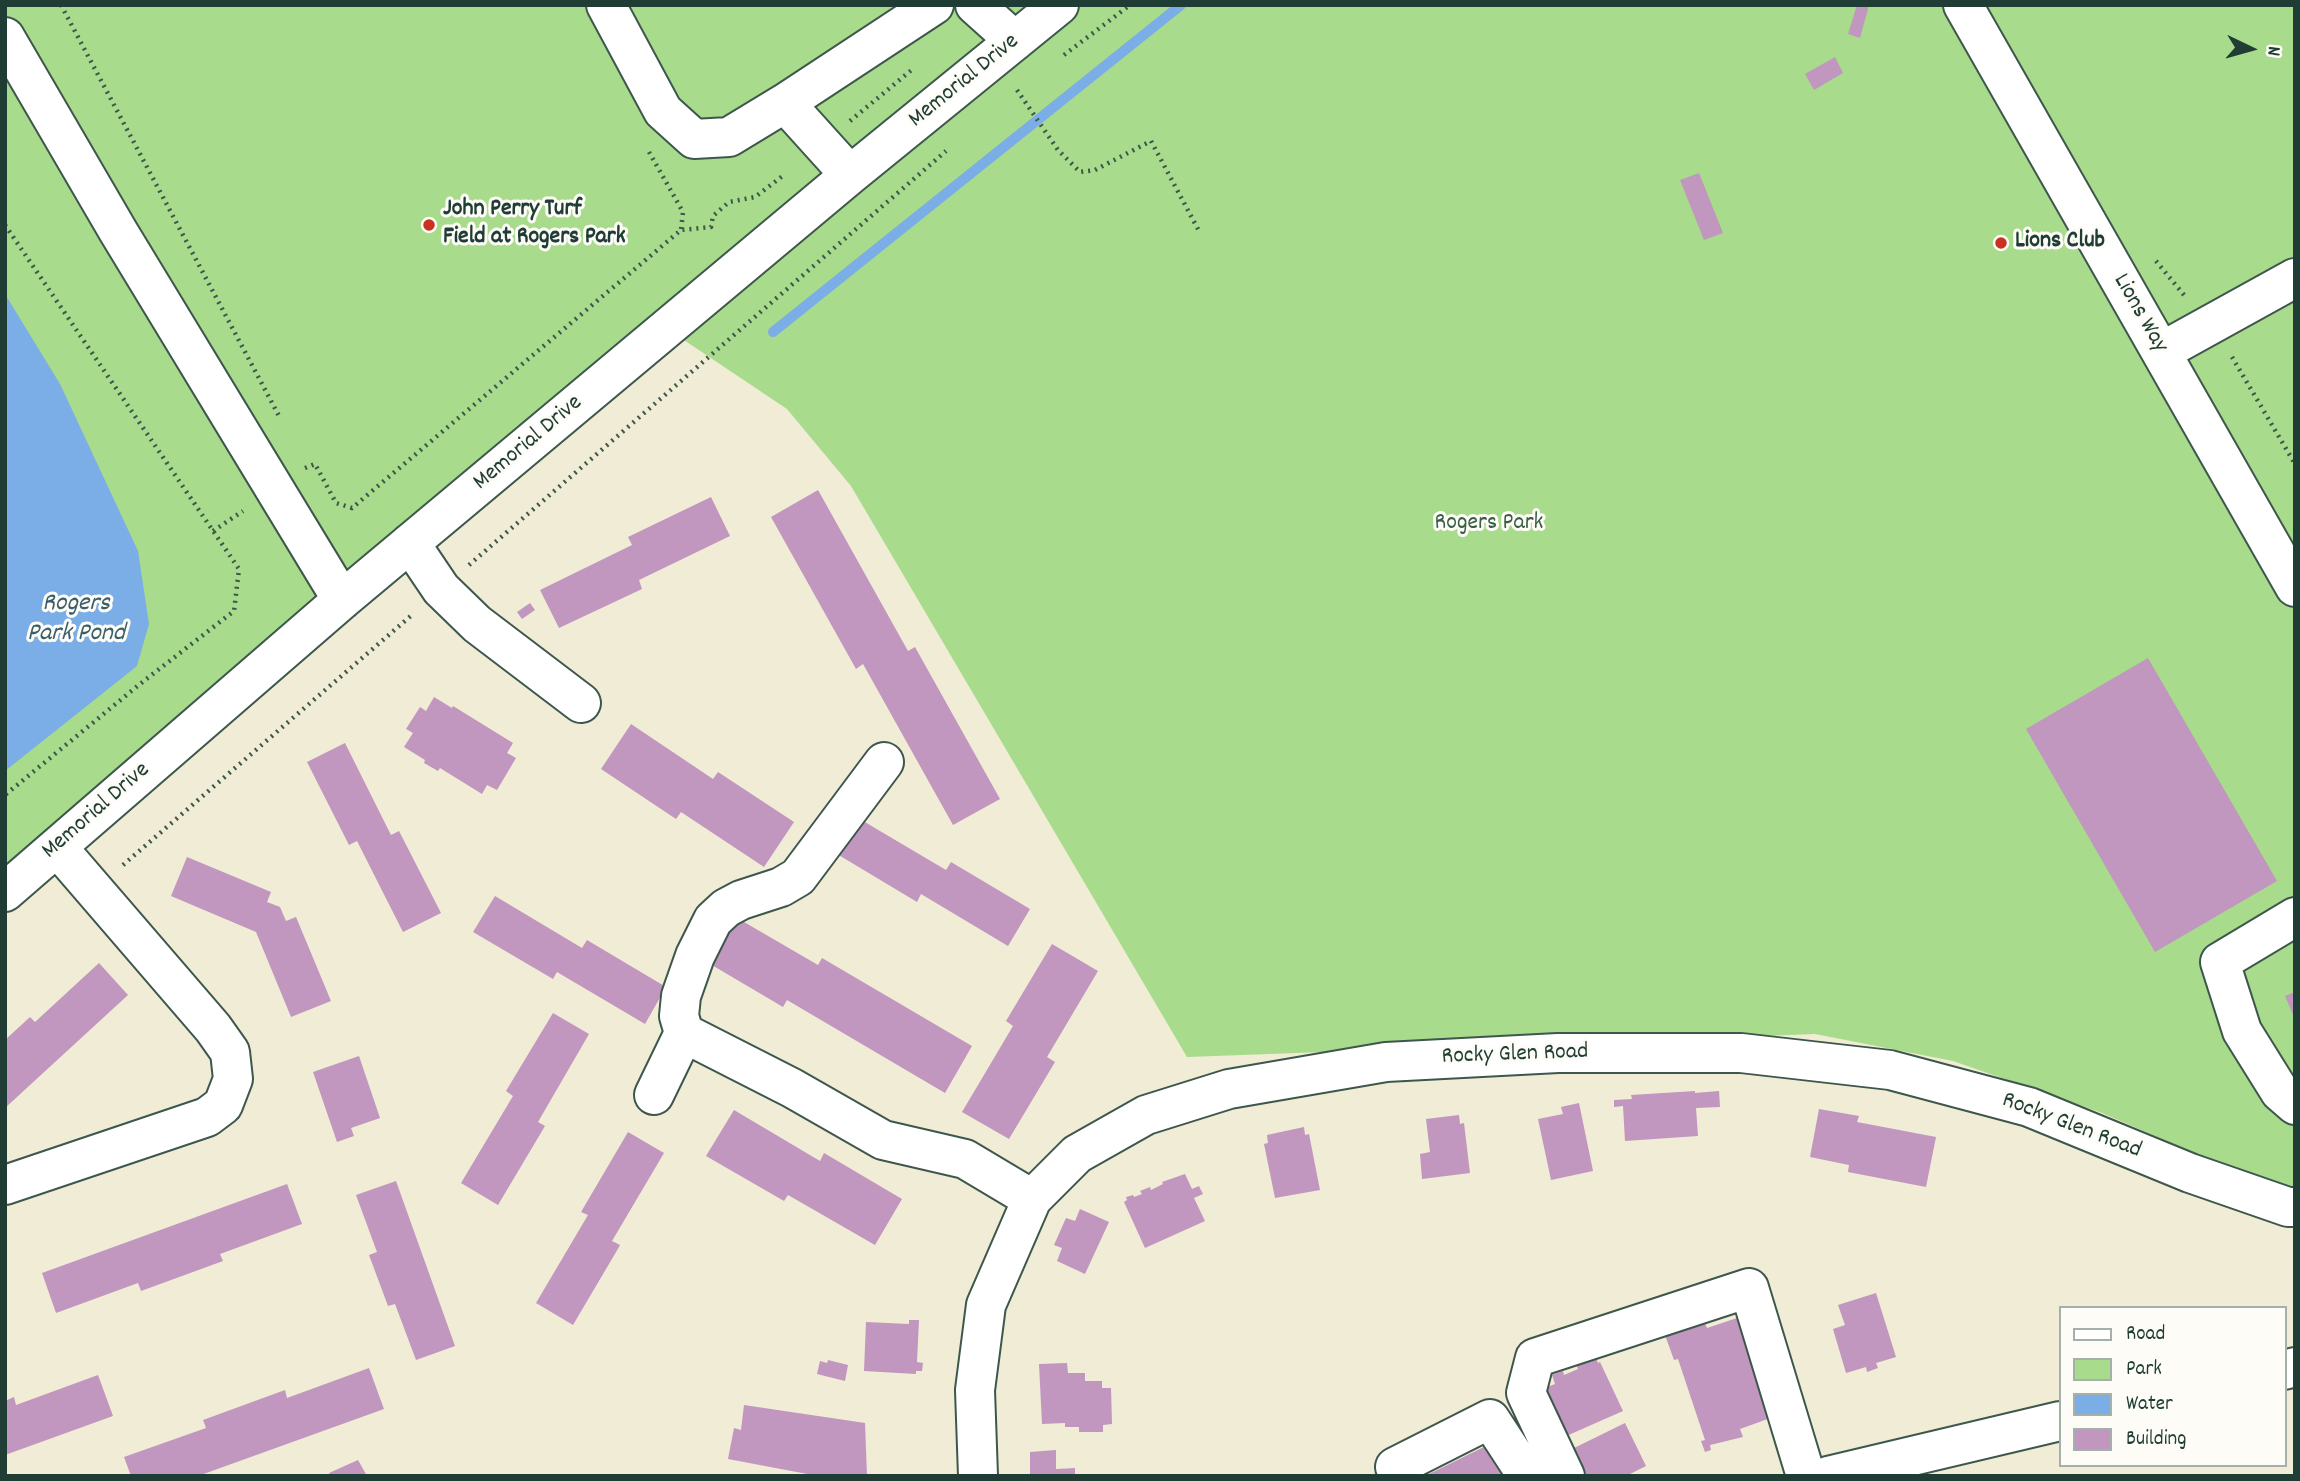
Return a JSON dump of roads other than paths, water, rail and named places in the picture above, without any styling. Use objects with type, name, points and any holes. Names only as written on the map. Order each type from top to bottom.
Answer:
[{"type":"street","points":[[606,5],[663,111],[694,139],[729,137],[934,5]]},
{"type":"street","points":[[975,5],[1015,41]]},
{"type":"street","name":"Memorial Drive","points":[[5,892],[342,600],[850,175],[1059,5]]},
{"type":"street","name":"Lions Way","points":[[1963,5],[2295,587]]},
{"type":"street","points":[[5,37],[118,231],[342,600]]},
{"type":"street","points":[[785,103],[850,175]]},
{"type":"street","points":[[2161,352],[2295,278]]},
{"type":"street","points":[[410,543],[441,589],[477,624],[581,703]]},
{"type":"street","points":[[654,1095],[684,1033],[679,1016],[681,996],[695,956],[713,920],[726,908],[741,900],[781,887],[798,877],[884,762]]},
{"type":"street","points":[[5,1185],[207,1117],[223,1105],[233,1079],[230,1052],[214,1028],[57,847]]},
{"type":"street","points":[[2295,917],[2220,962],[2242,1031],[2280,1092],[2295,1105]]},
{"type":"street","points":[[684,1033],[792,1088],[883,1140],[965,1160],[1032,1199]]},
{"type":"street","name":"Rocky Glen Road","points":[[978,1476],[975,1390],[986,1305],[1032,1199],[1077,1154],[1146,1115],[1229,1089],[1386,1062],[1558,1053],[1741,1053],[1890,1070],[2029,1107],[2190,1173],[2288,1207],[2295,1207]]},
{"type":"street","points":[[1565,1476],[1526,1393],[1535,1358],[1749,1287],[1806,1476]]},
{"type":"street","points":[[1395,1467],[1490,1419],[1522,1468],[1546,1476]]},
{"type":"street","points":[[1828,1476],[2058,1421]]},
{"type":"water","name":"Rogers Park Pond","points":[[5,294],[60,384],[138,551],[149,624],[137,666],[5,771]]},
{"type":"waterway","points":[[773,332],[1181,5]]},
{"type":"place","name":"John Perry Turf Field at Rogers Park","points":[[429,225]]},
{"type":"place","name":"Lions Club","points":[[2001,243]]},
{"type":"park label","name":"Rogers Park","points":[[1489,525]]}]
